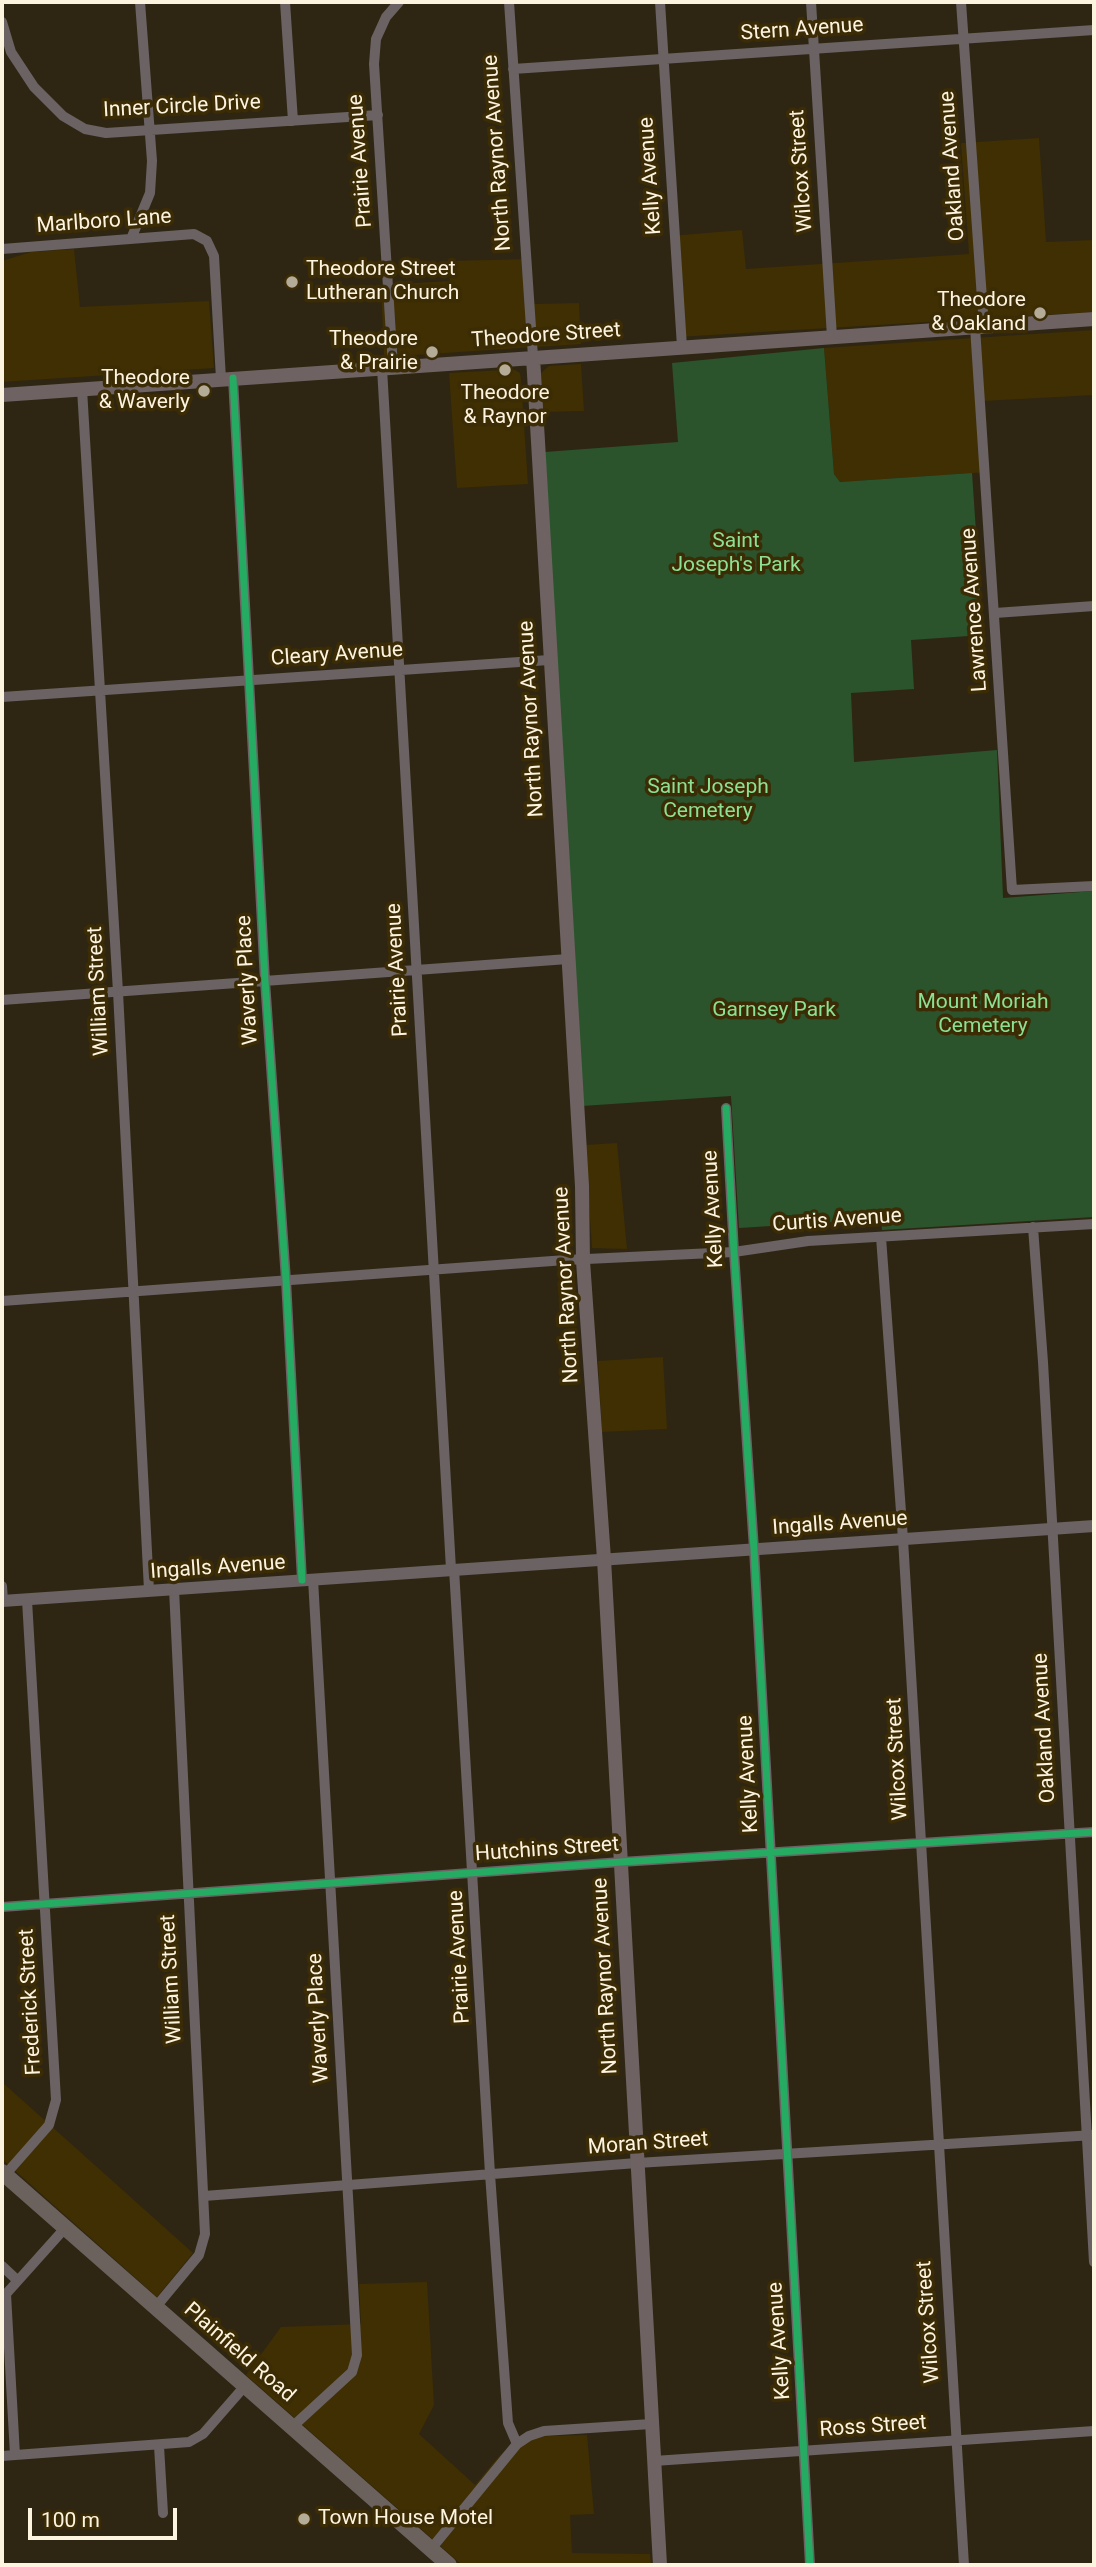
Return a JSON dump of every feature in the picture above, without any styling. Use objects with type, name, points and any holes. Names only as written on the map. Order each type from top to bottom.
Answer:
[{"type":"main road","name":"Theodore Street","points":[[2,395],[1094,319]]},
{"type":"main road","name":"North Raynor Avenue","points":[[533,358],[660,2565]]},
{"type":"main road","name":"Plainfield Road","points":[[3,2174],[449,2565]]},
{"type":"street","points":[[131,239],[150,193],[152,161],[140,2]]},
{"type":"street","points":[[285,2],[293,121]]},
{"type":"street","name":"Prairie Avenue","points":[[399,2],[386,17],[376,39],[374,64],[401,670],[416,970],[490,2175],[508,2423],[517,2444]]},
{"type":"street","name":"North Raynor Avenue","points":[[509,2],[533,358]]},
{"type":"street","name":"Kelly Avenue","points":[[660,2],[682,347]]},
{"type":"street","name":"Wilcox Street","points":[[811,2],[832,337]]},
{"type":"street","name":"Oakland Avenue","points":[[961,2],[979,327]]},
{"type":"street","name":"Inner Circle Drive","points":[[2,22],[11,52],[34,87],[63,116],[85,129],[106,133],[378,115]]},
{"type":"street","name":"Stern Avenue","points":[[513,69],[1094,30]]},
{"type":"street","name":"Marlboro Lane","points":[[2,249],[194,234],[207,241]]},
{"type":"street","name":"Waverly Place","points":[[207,241],[214,256],[227,379],[251,680],[265,981],[331,1883],[357,2355],[352,2372],[291,2428]]},
{"type":"street","name":"Lawrence Avenue","points":[[979,327],[1012,890],[1094,886]]},
{"type":"street","name":"William Street","points":[[82,389],[118,992],[149,1590]]},
{"type":"street","points":[[995,613],[1094,607]]},
{"type":"street","name":"Cleary Avenue","points":[[2,697],[549,660]]},
{"type":"street","points":[[2,1000],[568,959]]},
{"type":"street","name":"Kelly Avenue","points":[[726,1108],[754,1549],[810,2565]]},
{"type":"street","name":"Curtis Avenue","points":[[2,1301],[566,1260],[734,1252],[808,1241],[1094,1224]]},
{"type":"street","name":"Oakland Avenue","points":[[1033,1227],[1068,1833],[1090,2135],[1094,2262]]},
{"type":"street","name":"Wilcox Street","points":[[881,1237],[903,1539],[964,2565]]},
{"type":"street","name":"Ingalls Avenue","points":[[2,1601],[1094,1526]]},
{"type":"street","points":[[2,1586],[2,1601]]},
{"type":"street","name":"William Street","points":[[155,2308],[199,2255],[205,2234],[174,1589]]},
{"type":"street","name":"Frederick Street","points":[[3,2174],[49,2125],[56,2100],[27,1600]]},
{"type":"street","name":"Hutchins Street","points":[[2,1907],[1094,1832]]},
{"type":"street","name":"Moran Street","points":[[204,2196],[637,2163],[1090,2135]]},
{"type":"street","points":[[15,2455],[6,2294],[66,2227]]},
{"type":"street","points":[[2,2266],[17,2280]]},
{"type":"street","points":[[2,2456],[190,2442],[203,2434],[244,2387]]},
{"type":"street","points":[[431,2549],[517,2444],[529,2436],[544,2431],[651,2424]]},
{"type":"street","name":"Ross Street","points":[[654,2461],[1094,2431]]},
{"type":"street","points":[[159,2446],[163,2513]]},
{"type":"shaded area","points":[[1039,138],[1046,242],[1094,240],[1094,312],[678,337],[670,236],[742,230],[746,269],[969,254],[961,143]]},
{"type":"shaded area","points":[[74,249],[80,307],[209,301],[214,368],[2,382],[2,261],[31,252]]},
{"type":"shaded area","points":[[531,259],[534,304],[579,303],[581,344],[384,357],[381,285],[450,281],[449,261]]},
{"type":"shaded area","points":[[1094,330],[1094,395],[983,401],[989,472],[840,482],[834,474],[824,348]]},
{"type":"shaded area","points":[[581,364],[584,411],[541,412],[541,373],[549,366]]},
{"type":"shaded area","points":[[515,370],[520,373],[528,484],[457,488],[449,373]]},
{"type":"shaded area","points":[[617,1143],[627,1249],[592,1248],[585,1145]]},
{"type":"shaded area","points":[[663,1357],[667,1429],[602,1432],[598,1361]]},
{"type":"shaded area","points":[[2,2082],[193,2253],[157,2297],[2,2159]]},
{"type":"shaded area","points":[[427,2282],[434,2405],[419,2434],[475,2485],[500,2455],[520,2437],[587,2435],[594,2514],[570,2515],[572,2553],[650,2554],[651,2565],[462,2565],[246,2375],[281,2327],[361,2324],[359,2284]]},
{"type":"green space","points":[[824,348],[834,474],[840,482],[972,473],[983,635],[911,640],[914,689],[851,693],[854,762],[997,750],[1003,898],[1094,891],[1094,1217],[882,1230],[881,1219],[739,1228],[731,1096],[582,1106],[545,452],[678,442],[672,363]]},
{"type":"cycle path","points":[[233,378],[265,981],[286,1280],[302,1580]]},
{"type":"cycle path","points":[[726,1108],[754,1549],[810,2565]]},
{"type":"cycle path","points":[[2,1907],[621,1862],[1094,1832]]},
{"type":"place","name":"Theodore Street Lutheran Church","points":[[292,282]]},
{"type":"place","name":"Theodore & Oakland","points":[[1040,313]]},
{"type":"place","name":"Theodore & Prairie","points":[[432,352]]},
{"type":"place","name":"Theodore & Raynor","points":[[505,370]]},
{"type":"place","name":"Theodore & Waverly","points":[[204,391]]},
{"type":"place","name":"Town House Motel","points":[[304,2519]]},
{"type":"park label","name":"Saint Joseph's Park","points":[[736,554]]},
{"type":"park label","name":"Saint Joseph Cemetery","points":[[708,800]]},
{"type":"park label","name":"Garnsey Park","points":[[774,1011]]},
{"type":"park label","name":"Mount Moriah Cemetery","points":[[983,1015]]}]
